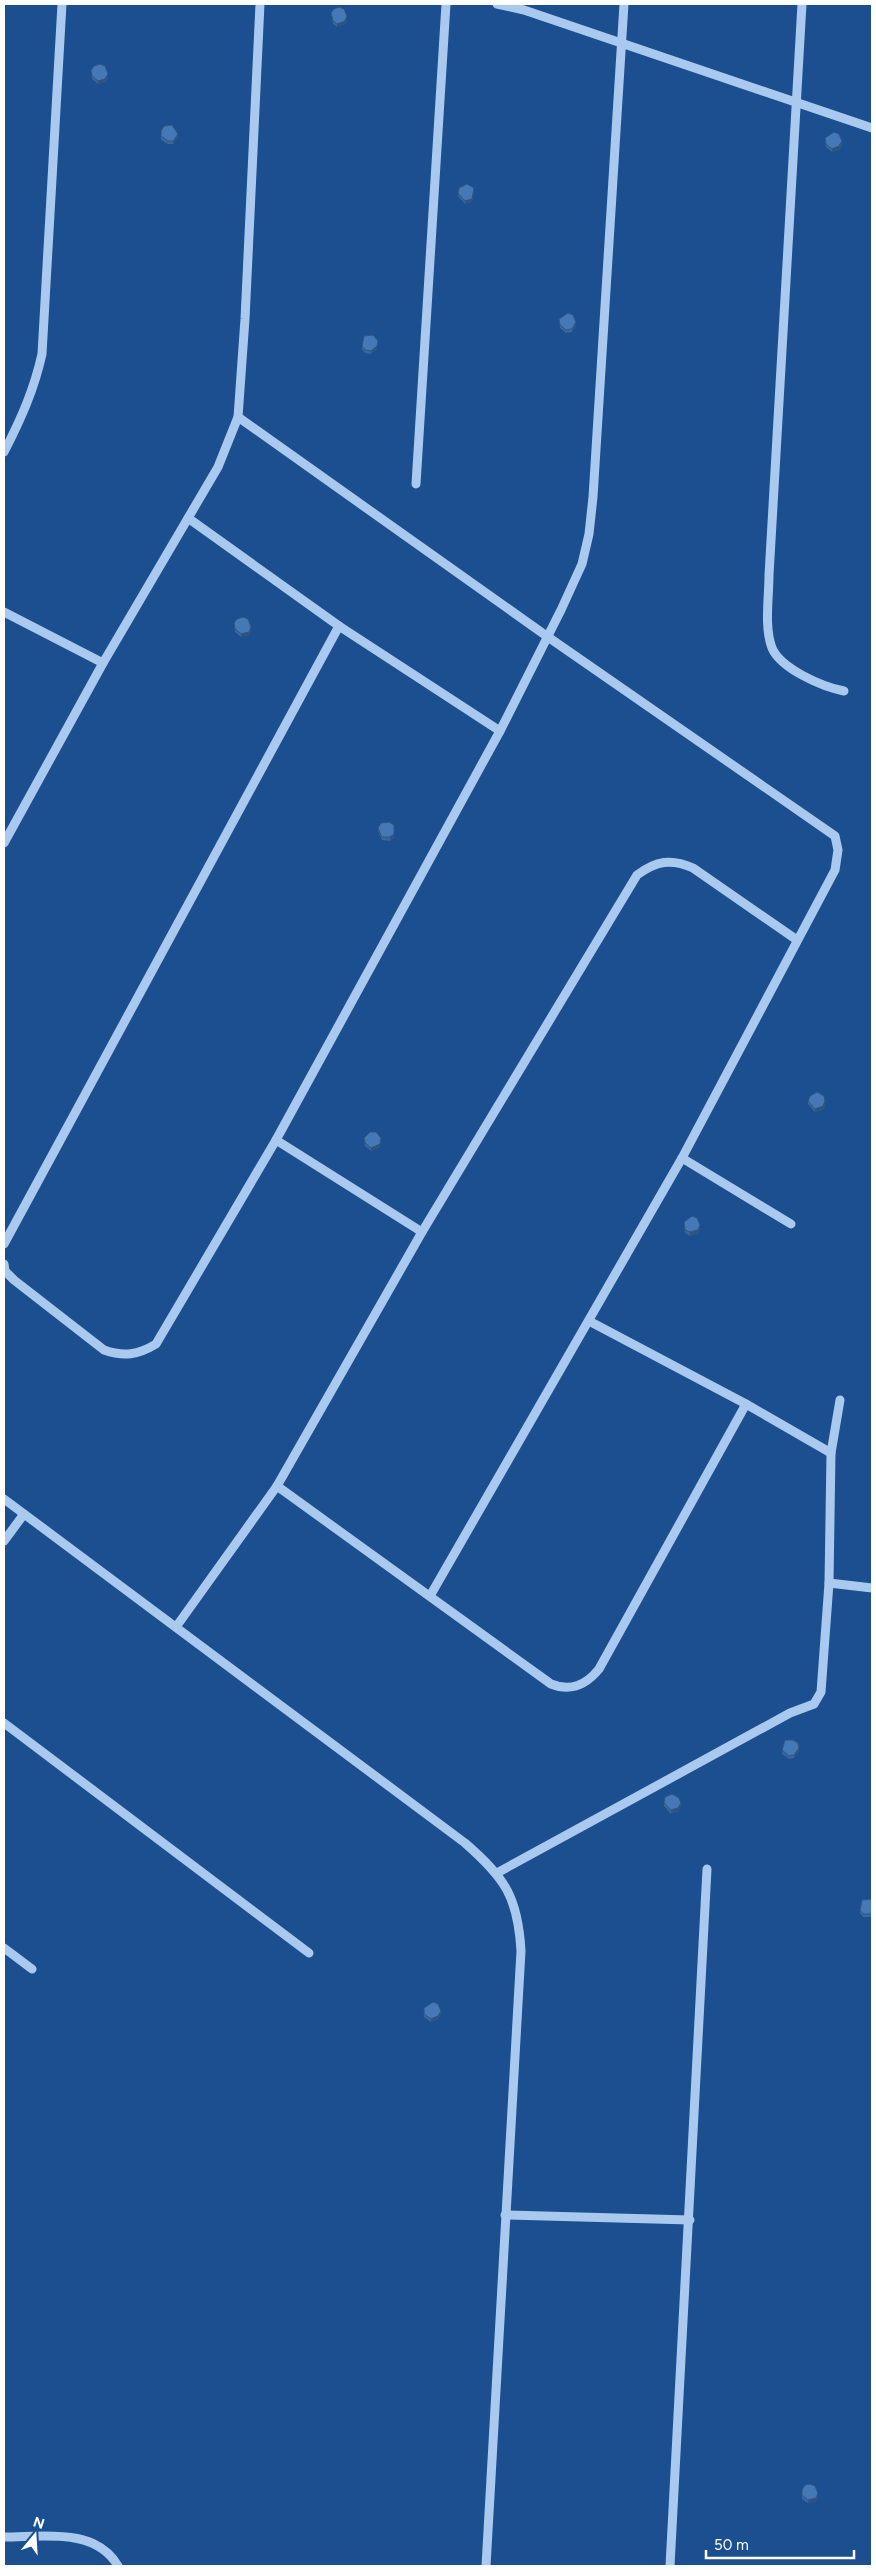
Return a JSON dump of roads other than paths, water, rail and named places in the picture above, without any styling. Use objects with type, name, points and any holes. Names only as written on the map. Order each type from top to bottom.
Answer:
[{"type":"street","points":[[4,452],[25,413],[42,354],[62,4]]},
{"type":"street","points":[[4,843],[103,663],[218,467],[238,417],[245,319],[260,4]]},
{"type":"street","points":[[416,484],[446,4]]},
{"type":"street","points":[[497,4],[524,10],[872,128]]},
{"type":"street","points":[[4,1264],[5,1271],[14,1280],[104,1350],[118,1355],[133,1354],[145,1351],[156,1344],[276,1140],[500,731],[548,637],[582,564],[589,534],[624,4]]},
{"type":"street","points":[[802,4],[795,102],[768,629],[773,650],[784,662],[808,678],[844,691]]},
{"type":"street","points":[[238,417],[548,637],[834,836],[838,850],[835,870],[682,1158],[430,1596]]},
{"type":"street","points":[[188,518],[339,626],[500,731]]},
{"type":"street","points":[[4,612],[103,663]]},
{"type":"street","points":[[4,1244],[339,626]]},
{"type":"street","points":[[176,1627],[278,1486],[422,1232],[637,875],[659,862],[683,864],[693,868],[797,940]]},
{"type":"street","points":[[276,1140],[422,1232]]},
{"type":"street","points":[[682,1158],[792,1224]]},
{"type":"street","points":[[589,1321],[746,1404],[831,1453]]},
{"type":"street","points":[[497,1873],[790,1713],[814,1704],[821,1692],[823,1676],[829,1583],[831,1453],[840,1400]]},
{"type":"street","points":[[278,1486],[551,1684],[563,1688],[582,1685],[599,1669],[746,1404]]},
{"type":"street","points":[[4,1499],[465,1843],[497,1873],[511,1895],[520,1923],[521,1951],[486,2566]]},
{"type":"street","points":[[4,1541],[24,1514]]},
{"type":"street","points":[[829,1583],[872,1588]]},
{"type":"street","points":[[4,1722],[309,1952]]},
{"type":"street","points":[[670,2566],[690,2220],[707,1869]]},
{"type":"street","points":[[4,1948],[32,1969]]},
{"type":"street","points":[[505,2214],[690,2220]]},
{"type":"street","points":[[4,2537],[72,2537],[89,2541],[113,2558],[118,2566]]}]
